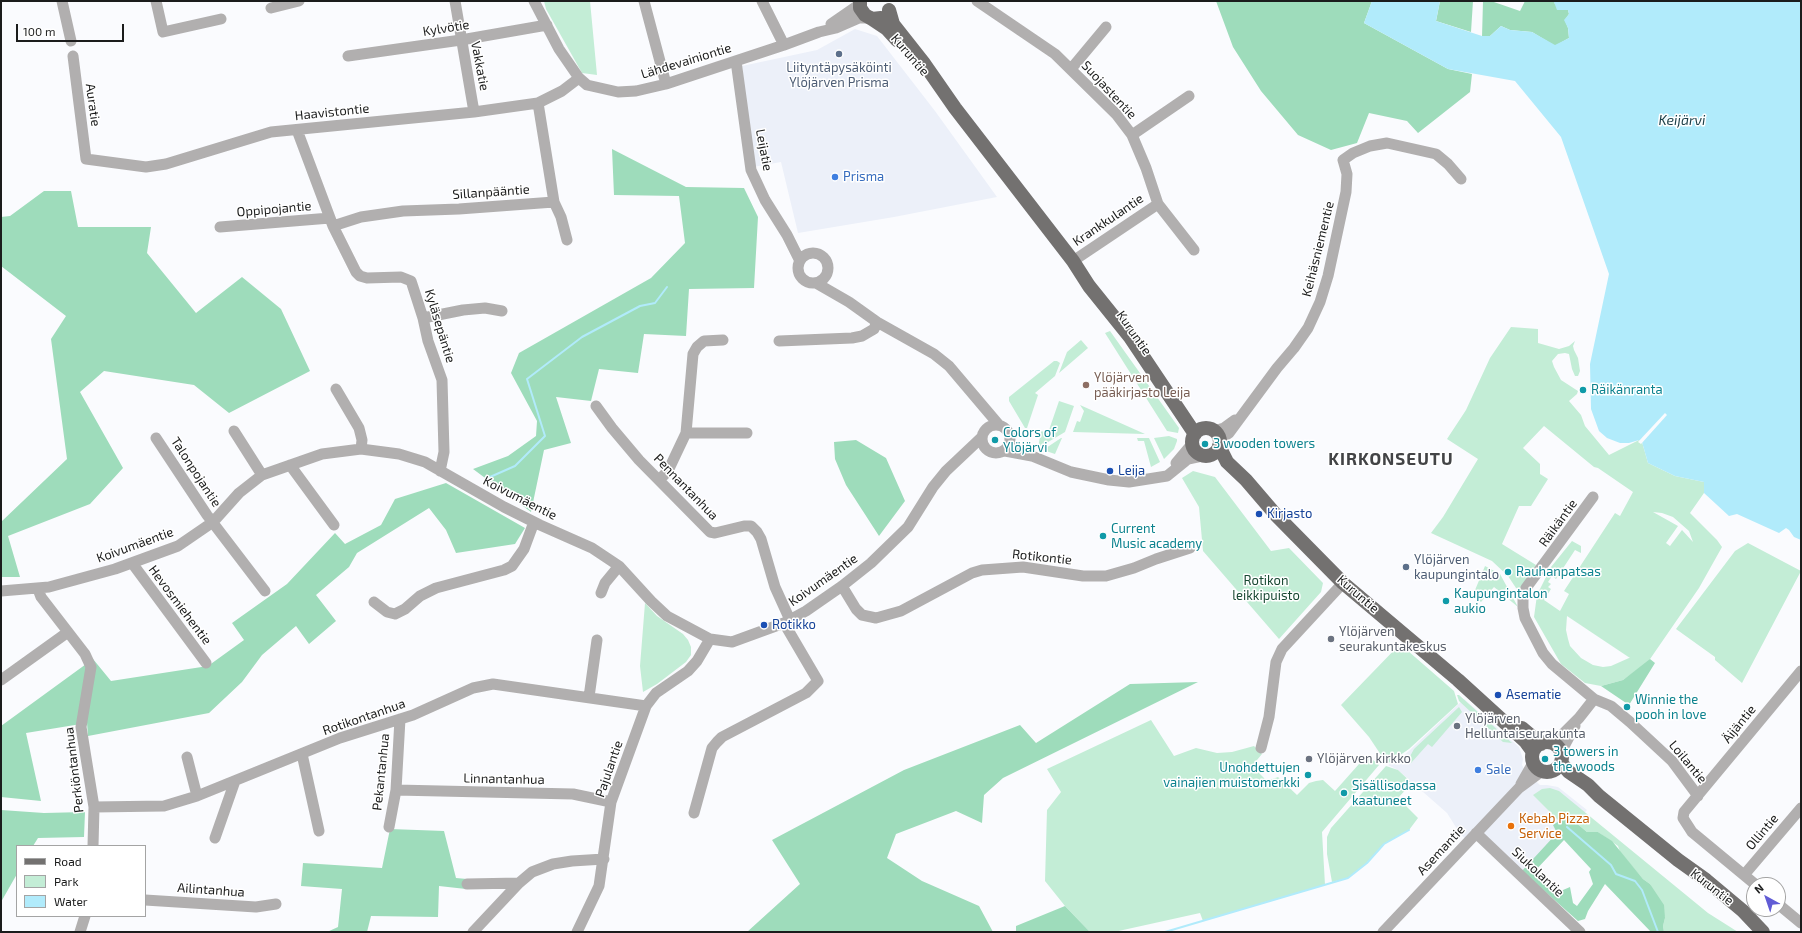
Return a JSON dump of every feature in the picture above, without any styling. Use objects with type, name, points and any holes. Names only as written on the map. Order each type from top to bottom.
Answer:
[{"type":"main road","points":[[860,2],[862,12],[871,18],[882,17],[891,4]]},
{"type":"main road","name":"Kuruntie","points":[[891,4],[894,24],[923,62],[945,95]]},
{"type":"main road","name":"Kuruntie","points":[[871,18],[887,29],[945,95],[1073,261],[1089,286],[1207,437],[1227,462],[1246,480],[1264,502],[1344,583],[1458,680],[1525,742],[1588,785],[1599,796],[1743,911],[1762,932]]},
{"type":"main road","points":[[1205,456],[1215,453],[1207,437]]},
{"type":"main road","name":"Kuruntie","points":[[1207,437],[1195,451],[1205,456],[1264,502]]},
{"type":"street","points":[[62,1],[70,41]]},
{"type":"street","points":[[156,1],[163,32],[221,19]]},
{"type":"street","points":[[271,8],[299,1]]},
{"type":"street","name":"Vakkatie","points":[[455,1],[474,112]]},
{"type":"street","name":"Lähdevainiontie","points":[[534,1],[559,50],[579,78],[587,85],[618,92],[636,91],[666,84],[819,32],[836,28],[859,18],[871,18]]},
{"type":"street","points":[[644,1],[666,84]]},
{"type":"street","points":[[762,1],[784,45]]},
{"type":"street","name":"Lähdevainiontie","points":[[819,32],[860,2]]},
{"type":"street","name":"Suojastentie","points":[[984,3],[1044,46],[1116,114],[1132,135],[1146,168],[1158,204],[1194,250]]},
{"type":"street","name":"Kylvötie","points":[[348,56],[547,26]]},
{"type":"street","points":[[1071,70],[1106,27]]},
{"type":"street","name":"Auratie","points":[[73,56],[86,159]]},
{"type":"street","name":"Leijatie","points":[[736,61],[751,170],[765,200],[787,235],[800,261],[798,269],[800,275],[804,280],[810,283],[816,283],[848,302],[877,322],[934,354],[949,366],[999,425]]},
{"type":"street","name":"Haavistontie","points":[[86,159],[146,167],[166,164],[271,132],[474,112],[538,103],[562,91],[579,78]]},
{"type":"street","points":[[1132,135],[1190,96]]},
{"type":"street","points":[[538,103],[554,202],[561,216],[568,240]]},
{"type":"street","name":"Kyläsepäntie","points":[[297,130],[331,222],[356,272],[360,276],[368,278],[401,276],[411,281],[423,318],[428,341],[442,380],[444,452],[440,471]]},
{"type":"street","name":"Keihäsniementie","points":[[1207,437],[1229,433],[1308,328],[1320,302],[1328,276],[1346,192],[1347,174],[1343,160],[1353,153],[1370,146],[1387,143],[1436,154],[1462,179]]},
{"type":"street","name":"Sillanpääntie","points":[[331,222],[403,211],[459,209],[554,202]]},
{"type":"street","name":"Krankkulantie","points":[[1073,261],[1158,204]]},
{"type":"street","name":"Oppipojantie","points":[[220,228],[331,222]]},
{"type":"street","name":"Leijatie","points":[[787,235],[814,253],[825,258],[829,270],[826,276],[848,302]]},
{"type":"street","points":[[800,261],[808,254],[814,253]]},
{"type":"street","points":[[816,283],[822,281],[826,276]]},
{"type":"street","points":[[423,318],[463,310],[485,308],[502,311]]},
{"type":"street","points":[[779,341],[857,337],[869,333],[874,329],[877,322]]},
{"type":"street","points":[[660,479],[668,472],[686,433],[693,354],[697,347],[704,341],[723,340]]},
{"type":"street","points":[[336,389],[359,428],[362,440],[361,449]]},
{"type":"street","name":"Leijatie","points":[[979,400],[984,433]]},
{"type":"street","name":"Pennantanhua","points":[[596,406],[639,460],[660,479],[703,527],[710,532],[716,533],[744,526],[751,526],[757,532],[761,539],[787,621]]},
{"type":"street","points":[[1032,456],[1011,441],[1007,429],[999,425],[995,425],[984,433],[986,449],[993,453],[1005,451],[1032,456],[1071,472],[1129,482],[1151,480],[1167,476],[1188,459],[1205,456]]},
{"type":"street","points":[[234,431],[262,475]]},
{"type":"street","points":[[686,433],[747,433]]},
{"type":"street","name":"Koivumäentie","points":[[1,591],[38,589],[132,563],[178,546],[213,522],[239,493],[262,475],[322,454],[361,449],[406,455],[425,462],[534,522],[592,548],[620,566],[651,601],[667,616],[710,639],[732,642],[787,621],[806,611],[842,586],[871,563],[908,527],[933,487],[946,471],[984,433]]},
{"type":"street","points":[[1151,480],[1167,470],[1207,437]]},
{"type":"street","name":"Talonpojantie","points":[[156,438],[213,522],[265,591]]},
{"type":"street","points":[[1005,451],[1011,441]]},
{"type":"street","name":"Koivumäentie","points":[[963,455],[986,449]]},
{"type":"street","points":[[290,465],[334,525]]},
{"type":"street","name":"Räikäntie","points":[[1593,497],[1526,588],[1523,597],[1523,608],[1525,618],[1543,653],[1552,664],[1594,699]]},
{"type":"street","points":[[374,602],[387,612],[395,614],[405,610],[420,596],[436,588],[504,570],[512,566],[524,549],[534,522]]},
{"type":"street","name":"Rotikontie","points":[[842,586],[856,609],[862,615],[876,618],[901,611],[972,573],[982,570],[1023,567],[1083,576],[1106,576],[1190,548]]},
{"type":"street","name":"Hevosmiehentie","points":[[132,563],[206,663]]},
{"type":"street","points":[[601,593],[605,582],[620,566]]},
{"type":"street","points":[[1261,748],[1269,717],[1276,662],[1282,649],[1344,583]]},
{"type":"street","name":"Perkiöntanhua","points":[[38,589],[41,597],[85,654],[90,667],[81,727],[94,807],[92,845]]},
{"type":"street","points":[[694,813],[712,748],[717,742],[722,737],[806,693],[818,681],[787,621]]},
{"type":"street","points":[[1,680],[68,632]]},
{"type":"street","name":"Pajulantie","points":[[578,932],[599,886],[611,802],[646,706],[656,693],[688,671],[697,662],[710,639]]},
{"type":"street","points":[[588,697],[596,640]]},
{"type":"street","name":"Äijäntie","points":[[1698,796],[1801,671]]},
{"type":"street","name":"Rotikontanhua","points":[[94,807],[164,806],[197,796],[340,738],[400,719],[466,690],[493,684],[646,706]]},
{"type":"street","points":[[1547,758],[1568,740],[1579,718],[1594,699]]},
{"type":"street","name":"Loilantie","points":[[1594,699],[1611,706],[1672,761],[1698,796],[1684,812],[1683,818],[1685,823],[1692,832],[1746,877]]},
{"type":"street","name":"Pekantanhua","points":[[389,827],[396,790],[400,719]]},
{"type":"street","points":[[302,754],[319,831]]},
{"type":"street","points":[[187,757],[197,796]]},
{"type":"street","name":"Asemantie","points":[[1383,932],[1547,758]]},
{"type":"street","points":[[215,838],[235,781]]},
{"type":"street","name":"Linnantanhua","points":[[396,790],[573,794],[611,802]]},
{"type":"street","name":"Ollintie","points":[[1744,875],[1801,808]]},
{"type":"street","name":"Siukolantie","points":[[1476,833],[1580,932]]},
{"type":"street","points":[[473,932],[518,882],[532,872],[547,866],[572,861],[604,859]]},
{"type":"street","points":[[467,884],[518,882]]},
{"type":"street","name":"Ailintanhua","points":[[146,900],[256,907],[276,904]]},
{"type":"street","points":[[1786,911],[1801,924]]},
{"type":"street","points":[[80,932],[85,917]]},
{"type":"shaded area","points":[[855,29],[877,36],[935,111],[997,197],[894,217],[798,233],[781,162],[753,167],[742,66],[817,50]]},
{"type":"shaded area","points":[[1464,699],[1519,747],[1523,759],[1522,765],[1526,772],[1540,785],[1558,787],[1587,810],[1526,880],[1476,832],[1467,841],[1459,832],[1447,813],[1398,770],[1388,765],[1401,758]]},
{"type":"green space","points":[[544,1],[590,1],[597,75],[582,73],[546,9]]},
{"type":"green space","points":[[1216,1],[1372,1],[1364,23],[1448,69],[1472,74],[1470,92],[1418,133],[1407,121],[1369,113],[1357,143],[1331,150],[1298,135],[1261,91],[1233,47]]},
{"type":"green space","points":[[1440,1],[1473,1],[1471,32],[1436,21]]},
{"type":"green space","points":[[1483,1],[1491,1],[1520,11],[1525,1],[1557,1],[1554,3],[1568,10],[1569,14],[1565,20],[1569,38],[1555,46],[1532,32],[1510,30],[1501,26],[1490,36],[1482,37]]},
{"type":"green space","points":[[612,149],[686,187],[744,188],[758,217],[754,288],[689,289],[686,336],[644,334],[638,373],[599,369],[591,401],[556,397],[571,443],[544,450],[531,512],[473,469],[508,456],[536,436],[537,421],[511,373],[519,353],[651,278],[685,243],[679,196],[614,195]]},
{"type":"green space","points":[[44,191],[71,191],[78,227],[151,227],[147,253],[196,313],[242,277],[281,309],[310,371],[229,413],[194,385],[104,371],[80,392],[123,468],[90,504],[8,536],[20,577],[1,577],[1,522],[67,459],[51,339],[66,316],[1,266],[1,217],[10,216]]},
{"type":"green space","points":[[1511,327],[1538,329],[1538,343],[1559,349],[1569,346],[1575,341],[1573,346],[1578,358],[1580,371],[1578,376],[1575,376],[1572,369],[1569,354],[1558,354],[1552,361],[1561,380],[1578,391],[1577,394],[1569,401],[1581,415],[1585,426],[1609,455],[1639,440],[1642,442],[1648,463],[1675,476],[1704,482],[1704,493],[1690,513],[1722,547],[1699,588],[1648,662],[1623,680],[1601,686],[1585,683],[1561,664],[1534,617],[1537,595],[1551,567],[1572,541],[1581,546],[1581,553],[1575,550],[1556,579],[1552,576],[1548,582],[1551,584],[1548,587],[1551,589],[1544,600],[1560,611],[1569,594],[1564,591],[1615,513],[1620,516],[1633,492],[1598,468],[1594,467],[1544,426],[1523,448],[1540,464],[1540,474],[1548,479],[1531,506],[1519,506],[1502,544],[1536,565],[1521,587],[1518,589],[1516,588],[1508,576],[1492,561],[1431,533],[1443,517],[1478,459],[1447,439],[1466,410],[1490,358]],"holes":[[[1653,512],[1662,513],[1673,517],[1689,531],[1693,542],[1682,530],[1670,546],[1666,543],[1678,526]],[[1567,616],[1630,658],[1611,666],[1603,667],[1593,665],[1581,658],[1570,646],[1566,630]]]},
{"type":"green space","points":[[1110,331],[1179,428],[1178,433],[1167,431],[1105,333]]},
{"type":"green space","points":[[1081,340],[1088,348],[1059,373],[1067,352]]},
{"type":"green space","points":[[1054,361],[1060,363],[1055,376],[1035,393],[1038,395],[1027,428],[1025,428],[1009,401],[1009,397]]},
{"type":"green space","points":[[1059,401],[1074,406],[1065,432],[1038,448],[1041,431],[1048,433]]},
{"type":"green space","points":[[1080,405],[1145,434],[1073,432],[1077,421],[1080,422],[1084,411]]},
{"type":"green space","points":[[1169,436],[1177,439],[1177,441],[1174,449],[1164,459],[1154,438]]},
{"type":"green space","points":[[1061,438],[1055,454],[1043,450]]},
{"type":"green space","points":[[1137,438],[1149,438],[1160,462],[1151,467],[1144,441],[1138,441]]},
{"type":"green space","points":[[856,440],[886,458],[905,501],[879,536],[846,485],[835,459],[834,442]]},
{"type":"green space","name":"Rotikon leikkipuisto","points":[[1193,471],[1215,477],[1271,551],[1289,548],[1323,583],[1321,592],[1279,639],[1203,551],[1199,507],[1182,478]]},
{"type":"green space","points":[[446,483],[525,528],[515,544],[456,553],[446,530],[429,508],[357,553],[349,567],[316,595],[336,621],[309,644],[296,626],[262,655],[242,682],[209,713],[88,736],[87,723],[26,733],[41,801],[1,797],[1,726],[93,659],[111,681],[208,666],[244,640],[232,623],[287,584],[335,533],[345,544],[381,525],[395,499]]},
{"type":"green space","points":[[1748,543],[1801,571],[1742,683],[1715,660],[1715,657],[1676,629],[1735,551]]},
{"type":"green space","points":[[1485,566],[1500,574],[1518,607],[1494,587],[1481,602],[1473,595]]},
{"type":"green space","points":[[645,603],[657,616],[683,634],[691,647],[691,655],[686,662],[657,684],[643,692],[640,666]]},
{"type":"green space","points":[[1400,644],[1454,691],[1458,704],[1409,749],[1387,764],[1369,737],[1341,705]]},
{"type":"green space","points":[[1650,659],[1655,663],[1629,705],[1601,686],[1623,680]]},
{"type":"green space","points":[[1198,682],[1003,778],[984,795],[982,823],[956,811],[896,834],[887,858],[922,881],[979,906],[993,932],[747,932],[800,884],[772,840],[904,770],[1020,725],[1036,743],[1130,684]]},
{"type":"green space","points":[[1457,695],[1459,695],[1512,743],[1503,742],[1488,728],[1485,730],[1482,728],[1485,725],[1459,701]]},
{"type":"green space","points":[[1459,707],[1462,712],[1432,747],[1428,744],[1411,763],[1408,760],[1414,749]]},
{"type":"green space","points":[[1151,720],[1174,756],[1196,748],[1217,753],[1232,752],[1254,746],[1262,754],[1252,766],[1267,781],[1278,777],[1297,795],[1309,783],[1323,780],[1335,791],[1367,755],[1379,765],[1322,832],[1325,885],[1203,921],[1200,913],[1114,932],[1090,932],[1065,906],[1045,881],[1047,810],[1061,792],[1047,769]]},
{"type":"green space","points":[[1386,766],[1398,770],[1412,783],[1398,798],[1418,818],[1409,830],[1384,844],[1367,863],[1348,878],[1332,882],[1327,854],[1327,837],[1331,828]]},
{"type":"green space","points":[[1550,788],[1559,791],[1708,913],[1738,932],[1664,932],[1663,926],[1665,918],[1650,884],[1643,879],[1620,852],[1618,846],[1598,832],[1587,832],[1575,822],[1567,819],[1559,821],[1533,795],[1542,789]]},
{"type":"green space","points":[[1,810],[44,813],[85,812],[84,837],[38,838],[34,845],[16,845],[16,876],[1,902]]},
{"type":"green space","points":[[1567,819],[1575,822],[1587,832],[1598,832],[1612,841],[1643,879],[1650,884],[1664,905],[1664,932],[1651,932],[1605,884],[1588,911],[1585,919],[1578,921],[1522,871],[1557,833],[1553,825],[1559,821]],"holes":[[[1564,840],[1591,869],[1589,872],[1593,884],[1577,906],[1573,903],[1570,887],[1556,893],[1533,873]]]},
{"type":"green space","points":[[390,829],[444,831],[456,878],[467,879],[466,889],[439,886],[438,917],[371,916],[367,932],[327,932],[338,927],[342,889],[301,886],[303,863],[382,868]]},
{"type":"green space","points":[[1065,906],[1090,932],[1016,932],[1016,926]]},
{"type":"water","name":"Keijärvi","points":[[1372,1],[1440,1],[1436,21],[1482,36],[1490,36],[1501,26],[1510,30],[1532,32],[1555,45],[1569,38],[1568,28],[1564,20],[1569,14],[1568,10],[1557,10],[1554,2],[1557,1],[1801,1],[1801,540],[1794,537],[1786,528],[1779,533],[1737,514],[1729,516],[1704,493],[1704,482],[1675,476],[1648,463],[1642,442],[1639,440],[1629,443],[1620,443],[1607,438],[1599,431],[1591,409],[1590,364],[1609,274],[1561,137],[1515,81],[1448,69],[1364,23]]},
{"type":"pier","points":[[1665,413],[1667,415],[1641,444],[1638,442]]},
{"type":"waterway","points":[[490,477],[515,466],[545,436],[527,379],[582,337],[640,306],[655,303],[667,287]]},
{"type":"waterway","points":[[1567,827],[1611,865],[1616,874],[1635,881],[1642,890],[1658,932]]},
{"type":"waterway","points":[[1165,932],[1348,878],[1367,863],[1384,844],[1409,830]]},
{"type":"place","name":"Liityntäpysäköinti Ylöjärven Prisma","points":[[839,54]]},
{"type":"place","name":"Prisma","points":[[835,177]]},
{"type":"place","name":"Ylöjärven pääkirjasto Leija","points":[[1086,385]]},
{"type":"place","name":"Räikänranta","points":[[1583,390]]},
{"type":"place","name":"Colors of Ylöjärvi","points":[[995,440]]},
{"type":"place","name":"3 wooden towers","points":[[1205,444]]},
{"type":"place","name":"Leija","points":[[1110,471]]},
{"type":"place","name":"Kirjasto","points":[[1259,514]]},
{"type":"place","name":"Current Music academy","points":[[1103,536]]},
{"type":"place","name":"Ylöjärven kaupungintalo","points":[[1406,567]]},
{"type":"place","name":"Rauhanpatsas","points":[[1508,572]]},
{"type":"place","name":"Kaupungintalon aukio","points":[[1446,601]]},
{"type":"place","name":"Rotikko","points":[[764,625]]},
{"type":"place","name":"Ylöjärven seurakuntakeskus","points":[[1331,639]]},
{"type":"place","name":"Asematie","points":[[1498,695]]},
{"type":"place","name":"Winnie the pooh in love","points":[[1627,707]]},
{"type":"place","name":"Ylöjärven Helluntaiseurakunta","points":[[1457,726]]},
{"type":"place","name":"Ylöjärven kirkko","points":[[1309,759]]},
{"type":"place","name":"3 towers in the woods","points":[[1545,759]]},
{"type":"place","name":"Sale","points":[[1478,770]]},
{"type":"place","name":"Unohdettujen vainajien muistomerkki","points":[[1308,775]]},
{"type":"place","name":"Sisällisodassa kaatuneet","points":[[1344,793]]},
{"type":"place","name":"Kebab Pizza Service","points":[[1511,826]]},
{"type":"district","name":"KIRKONSEUTU","points":[[1391,459]]}]
